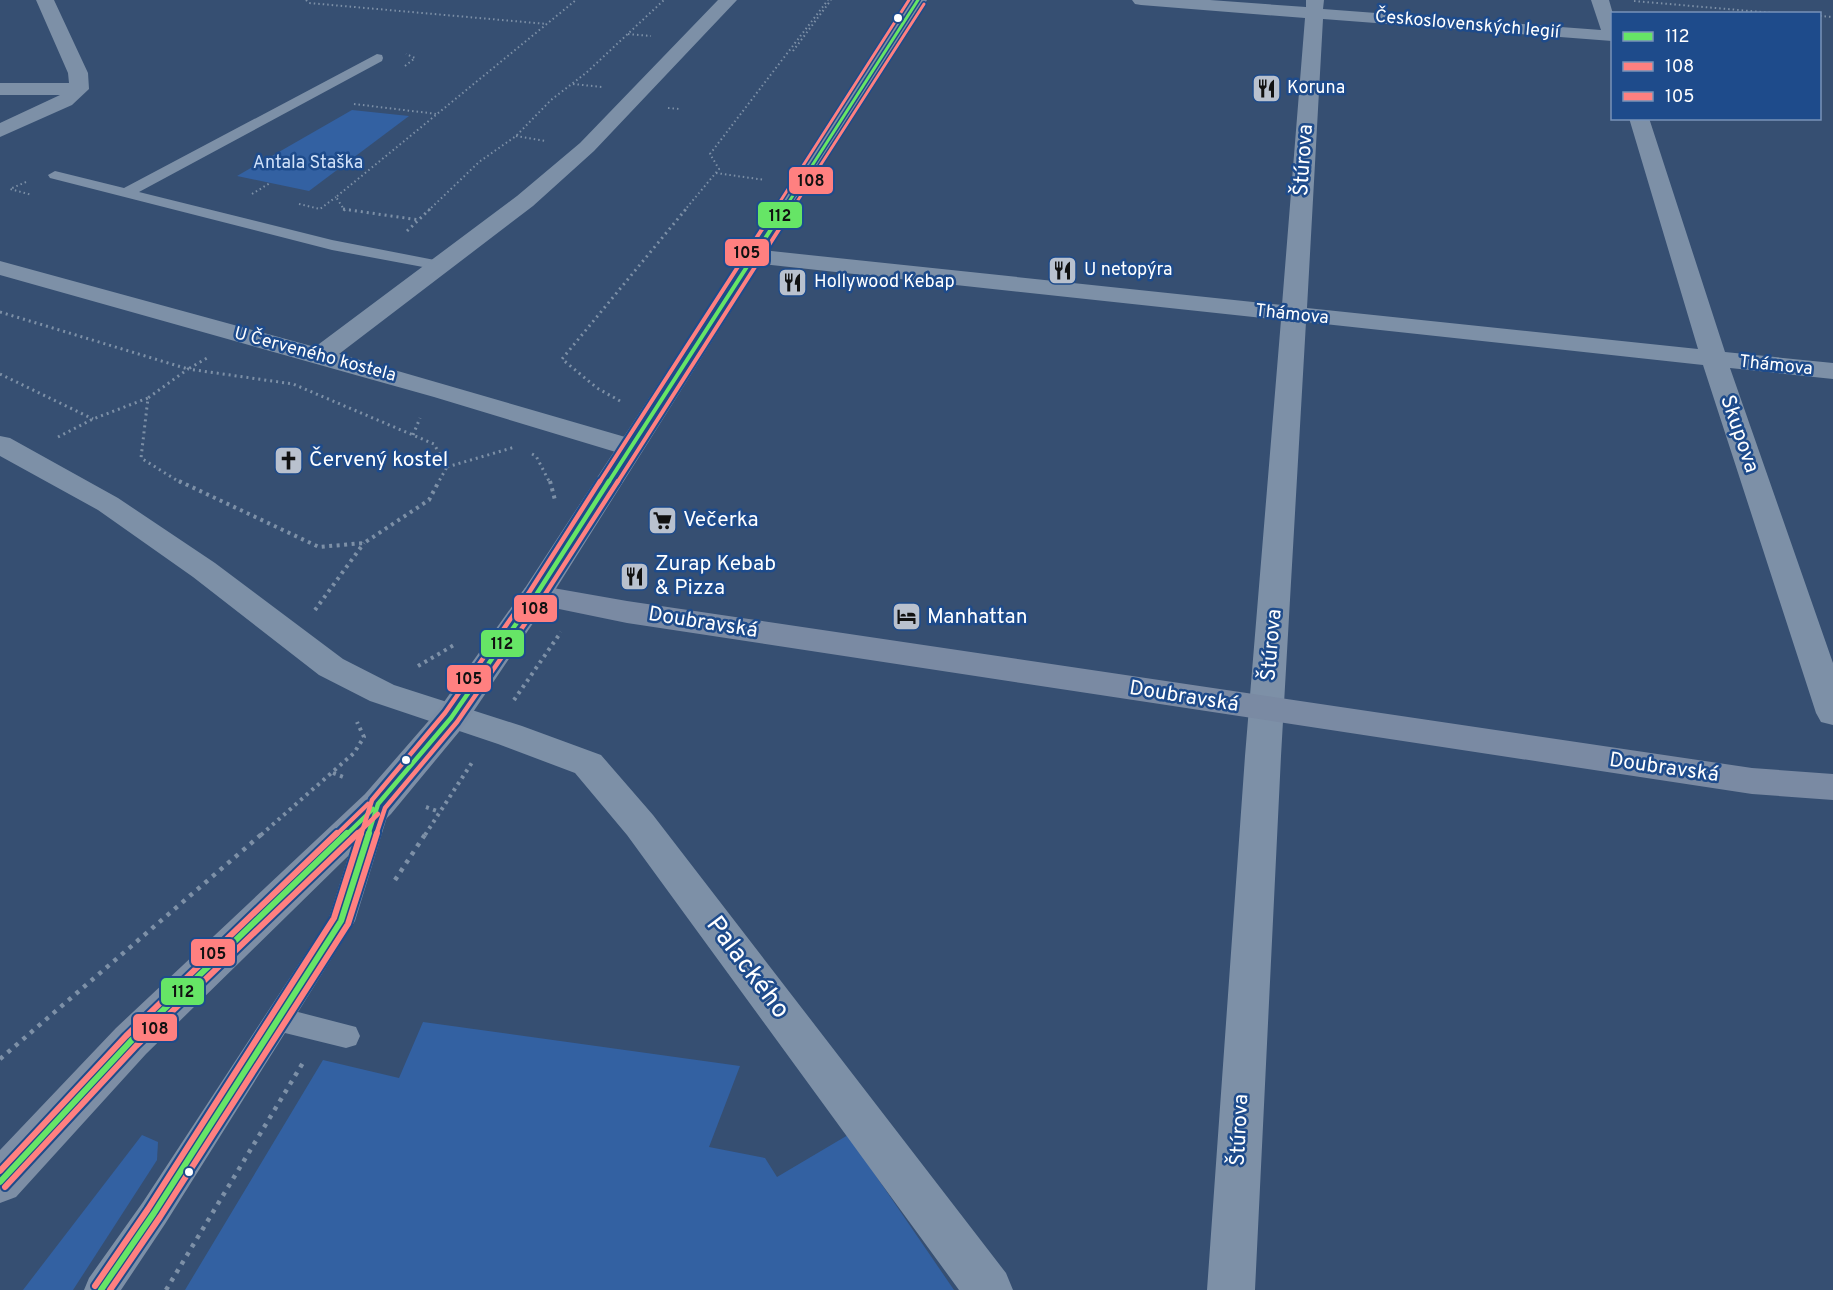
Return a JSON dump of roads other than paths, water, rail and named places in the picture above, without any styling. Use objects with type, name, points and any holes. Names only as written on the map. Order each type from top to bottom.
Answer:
[{"type":"main road","points":[[0,1182],[131,1041],[378,804],[451,718],[536,596],[629,447],[918,0]]},
{"type":"street","points":[[45,0],[78,73],[79,89]]},
{"type":"street","points":[[320,356],[525,201],[587,147],[728,0]]},
{"type":"street","name":"Československých legií","points":[[1142,0],[1315,6],[1611,36]]},
{"type":"street","points":[[1600,0],[1611,33]]},
{"type":"street","name":"Štúrova","points":[[1231,1290],[1266,709],[1271,664],[1315,6]]},
{"type":"street","points":[[0,89],[79,89]]},
{"type":"street","points":[[0,131],[65,101],[79,89]]},
{"type":"street","name":"Skupova","points":[[1640,120],[1714,359],[1833,713]]},
{"type":"street","name":"Thámova","points":[[752,256],[1833,371]]},
{"type":"street","name":"U Červeného kostela","points":[[0,268],[320,356],[629,447]]},
{"type":"street","points":[[10,450],[118,510],[204,570],[331,667],[382,693],[451,718]]},
{"type":"street","name":"Doubravská","points":[[536,596],[1266,709],[1752,781],[1833,788]]},
{"type":"street","name":"Palackého","points":[[451,718],[494,730],[588,764],[640,825],[989,1290]]},
{"type":"lane","points":[[126,193],[377,58]]},
{"type":"lane","points":[[55,175],[379,254],[439,265]]},
{"type":"lane","points":[[101,1290],[154,1213],[341,921],[378,804]]},
{"type":"lane","points":[[277,1018],[334,1033]]},
{"type":"place","name":"Koruna","points":[[1266,88]]},
{"type":"place","name":"U netopýra","points":[[1063,270]]},
{"type":"place","name":"Hollywood Kebap","points":[[793,282]]},
{"type":"place","name":"Červený kostel","points":[[288,460]]},
{"type":"place","name":"Večerka","points":[[662,520]]},
{"type":"place","name":"Zurap Kebab & Pizza","points":[[634,576]]},
{"type":"place","name":"Manhattan","points":[[906,617]]},
{"type":"park label","name":"Antala Staška","points":[[308,163]]}]
